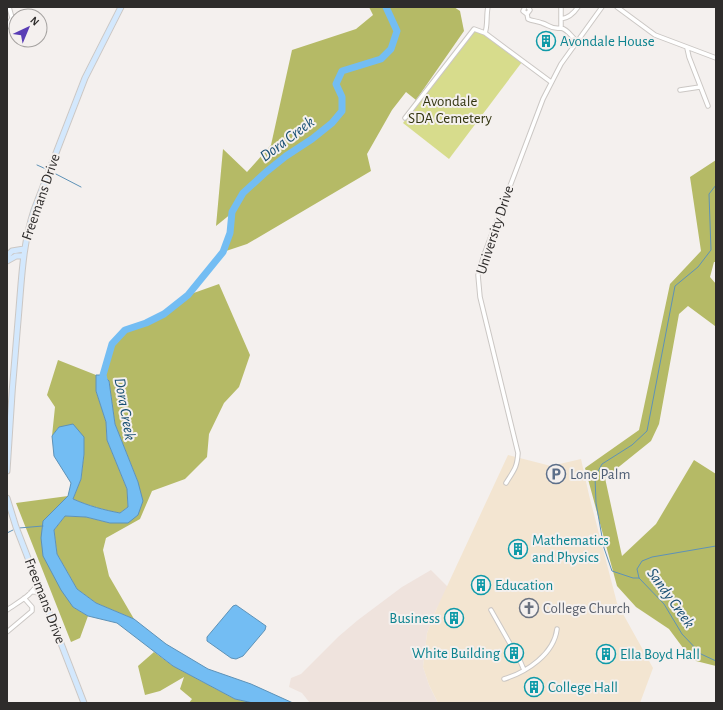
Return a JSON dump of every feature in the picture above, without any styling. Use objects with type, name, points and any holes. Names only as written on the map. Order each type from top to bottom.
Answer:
[{"type":"main road","name":"Freemans Drive","points":[[7,471],[23,256],[27,231],[85,78],[121,7]]},
{"type":"main road","points":[[7,256],[12,252],[24,249]]},
{"type":"main road","points":[[7,261],[16,256],[23,256]]},
{"type":"main road","name":"Freemans Drive","points":[[7,498],[16,527],[84,703]]},
{"type":"street","points":[[7,27],[12,18],[8,7]]},
{"type":"street","points":[[485,33],[488,7]]},
{"type":"street","points":[[527,7],[530,10],[527,14],[528,19],[545,24],[552,28],[561,28],[568,31],[577,41]]},
{"type":"street","points":[[561,7],[561,28]]},
{"type":"street","points":[[561,19],[572,14],[578,7]]},
{"type":"street","name":"University Drive","points":[[506,483],[515,471],[518,453],[480,298],[478,275],[496,221],[534,119],[551,82],[561,64],[602,7]]},
{"type":"street","points":[[617,7],[655,35],[716,58]]},
{"type":"street","points":[[405,118],[472,30],[477,29],[485,33],[551,82]]},
{"type":"street","points":[[687,48],[708,106]]},
{"type":"street","points":[[680,90],[700,87]]},
{"type":"street","points":[[7,610],[36,588],[38,582]]},
{"type":"street","points":[[31,592],[36,592],[43,597]]},
{"type":"street","points":[[7,632],[32,611],[32,607],[24,598]]},
{"type":"street","points":[[491,610],[513,649]]},
{"type":"street","points":[[504,679],[517,675],[548,652],[556,638],[557,629]]},
{"type":"street","points":[[518,656],[524,670]]},
{"type":"shaded area","points":[[508,455],[551,466],[581,459],[617,603],[653,668],[640,703],[438,703],[429,685],[423,667],[427,633],[436,610]]},
{"type":"shaded area","points":[[431,570],[448,587],[436,610],[427,633],[423,667],[429,685],[438,703],[310,703],[302,693],[289,687],[291,678],[301,674],[338,637],[358,620],[402,587]]},
{"type":"green space","points":[[369,7],[454,7],[460,11],[464,31],[416,100],[406,92],[392,110],[367,154],[371,171],[247,244],[223,252],[230,233],[232,213],[216,226],[223,149],[247,172],[271,145],[292,50],[356,29],[373,15]]},
{"type":"green space","name":"Avondale SDA Cemetery","points":[[475,31],[487,36],[522,62],[449,159],[403,123]]},
{"type":"green space","points":[[716,160],[716,262],[714,262],[710,277],[716,284],[716,326],[688,306],[679,314],[659,424],[651,441],[605,478],[622,556],[656,524],[694,460],[716,474],[716,666],[692,660],[669,629],[636,607],[617,586],[585,468],[639,430],[670,284],[701,251],[690,177]]},
{"type":"green space","points":[[219,284],[250,355],[239,387],[224,403],[209,434],[207,457],[185,479],[152,491],[140,519],[106,538],[103,550],[109,576],[134,619],[96,603],[77,589],[57,554],[54,530],[65,516],[86,517],[110,523],[128,523],[138,482],[115,424],[109,381],[103,375],[112,344],[125,330],[146,323],[164,314],[188,295]]},
{"type":"green space","points":[[58,360],[96,375],[96,391],[106,422],[107,440],[127,489],[128,507],[120,513],[96,508],[73,499],[81,479],[84,454],[59,427],[52,436],[55,407],[47,395]]},
{"type":"green space","points":[[68,496],[43,521],[73,607],[88,616],[80,638],[71,642],[16,503]]},
{"type":"green space","points":[[154,652],[173,666],[235,699],[253,703],[189,703],[192,699],[180,689],[184,677],[160,691],[145,695],[138,666]]},
{"type":"water","name":"Dora Creek","points":[[96,375],[103,375],[109,381],[115,424],[138,482],[143,501],[138,515],[128,523],[110,523],[86,517],[65,516],[54,530],[57,554],[77,589],[96,603],[134,619],[166,644],[208,669],[251,684],[293,703],[253,703],[235,699],[173,666],[117,623],[88,616],[73,607],[61,590],[43,556],[41,538],[43,521],[68,496],[71,483],[54,456],[52,436],[59,427],[73,424],[84,437],[84,454],[81,479],[73,499],[96,508],[120,513],[128,507],[127,489],[107,440],[106,422],[96,391]]},
{"type":"water","points":[[236,605],[266,626],[265,630],[243,656],[236,659],[231,658],[207,641],[207,637],[233,606]]},
{"type":"waterway","name":"Dora Creek","points":[[105,384],[103,375],[112,344],[125,330],[146,323],[164,314],[188,295],[223,252],[230,233],[232,212],[243,193],[286,156],[312,139],[332,123],[342,111],[342,97],[336,84],[342,71],[381,59],[391,49],[397,31],[386,7]]},
{"type":"waterway","points":[[37,165],[46,169]]},
{"type":"waterway","points":[[52,172],[81,187]]},
{"type":"waterway","points":[[639,578],[633,578],[612,571],[604,548],[596,503],[595,477],[602,464],[632,445],[647,431],[675,286],[698,267],[711,250],[709,194],[716,185]]},
{"type":"waterway","points":[[19,528],[43,526]]},
{"type":"waterway","points":[[7,533],[13,530]]},
{"type":"waterway","name":"Sandy Creek","points":[[716,546],[652,557],[642,561],[637,569],[639,578],[664,604],[682,634],[701,654],[716,661]]},
{"type":"tunnel","points":[[513,649],[518,656]]},
{"type":"place","name":"Avondale House","points":[[546,41]]},
{"type":"place","name":"Lone Palm","points":[[556,474]]},
{"type":"place","name":"Mathematics and Physics","points":[[518,549]]},
{"type":"place","name":"Education","points":[[481,585]]},
{"type":"place","name":"College Church","points":[[529,608]]},
{"type":"place","name":"Business","points":[[454,618]]},
{"type":"place","name":"White Building","points":[[514,653]]},
{"type":"place","name":"Ella Boyd Hall","points":[[606,654]]},
{"type":"place","name":"College Hall","points":[[534,687]]}]
